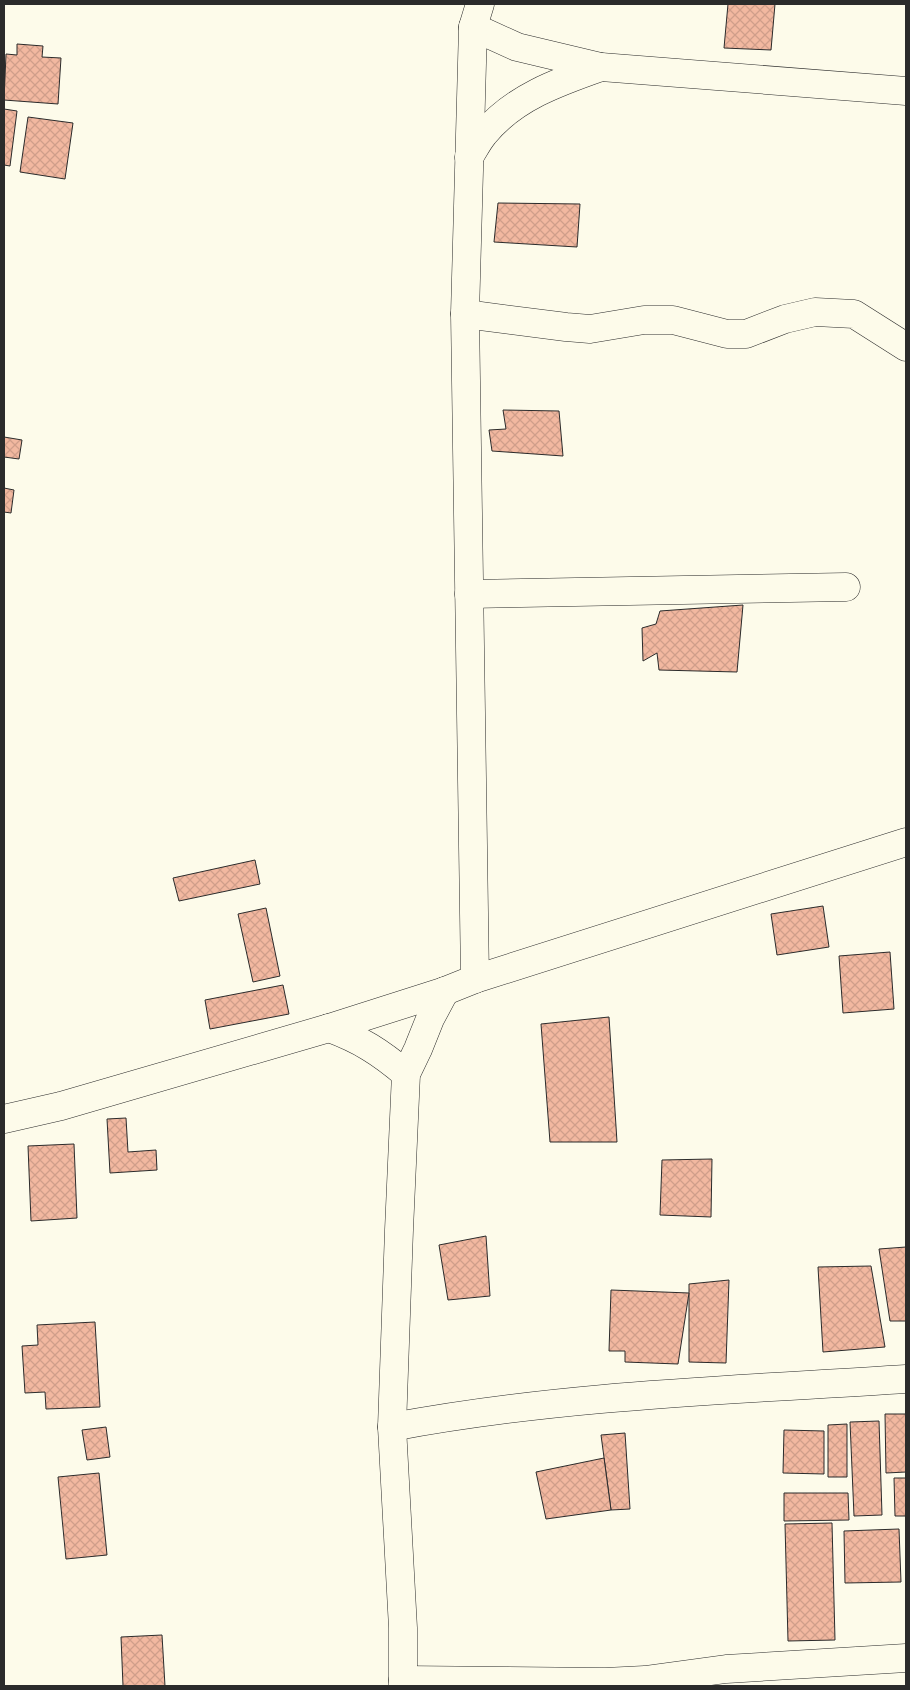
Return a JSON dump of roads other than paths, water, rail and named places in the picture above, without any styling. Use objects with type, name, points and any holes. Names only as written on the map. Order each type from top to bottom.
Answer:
[{"type":"street","points":[[476,16],[517,47],[600,67],[906,91]]},
{"type":"street","points":[[475,979],[464,314],[476,16]]},
{"type":"street","points":[[469,157],[483,135],[500,117],[517,104],[572,77],[600,67]]},
{"type":"street","points":[[464,314],[590,329],[644,320],[673,320],[727,334],[746,334],[785,319],[815,312],[854,314],[906,347]]},
{"type":"street","points":[[469,594],[846,587]]},
{"type":"street","points":[[4,1118],[61,1106],[329,1028],[445,991],[475,979],[906,842]]},
{"type":"street","points":[[445,991],[430,1019],[406,1074],[392,1427],[403,1628],[403,1683],[605,1682],[645,1680],[726,1669],[906,1658]]},
{"type":"street","points":[[329,1028],[354,1037],[383,1054],[406,1074]]},
{"type":"street","points":[[392,1427],[453,1416],[624,1397],[906,1379]]}]
